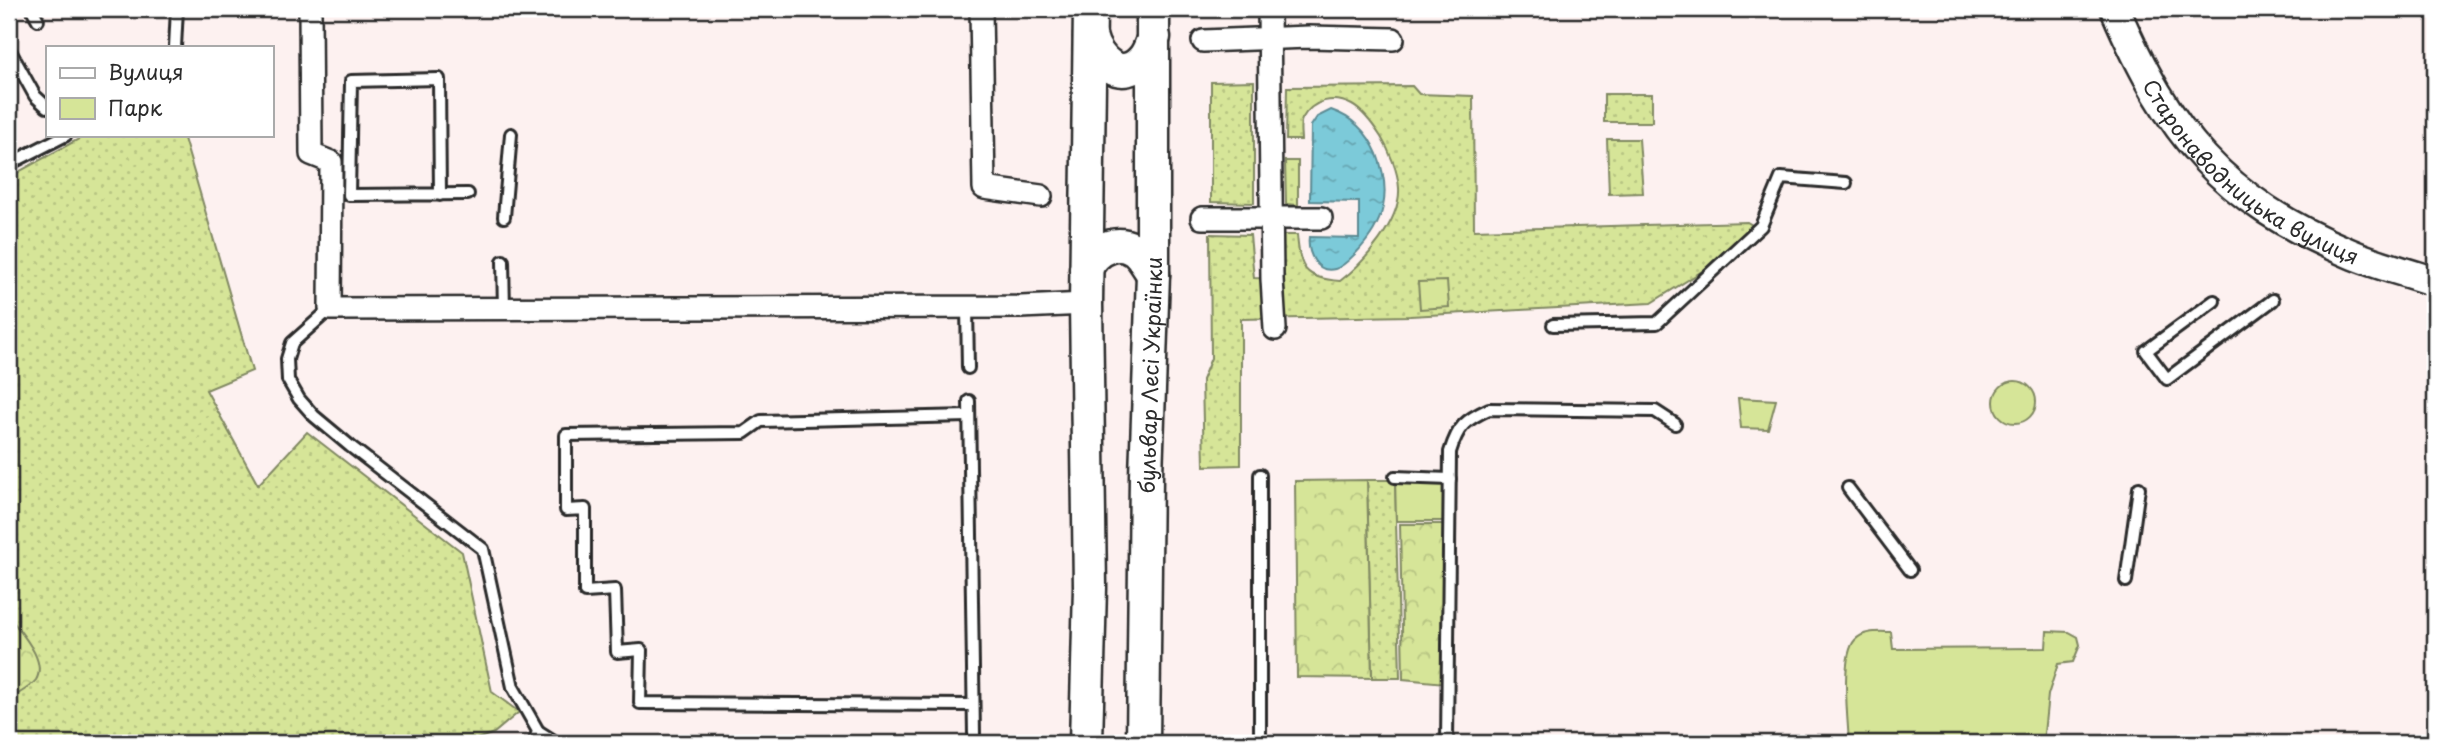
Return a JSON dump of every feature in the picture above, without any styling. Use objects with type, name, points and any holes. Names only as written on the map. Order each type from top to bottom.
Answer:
[{"type":"main road","name":"Старонаводницька вулиця","points":[[2115,9],[2150,83],[2171,117],[2194,148],[2226,182],[2300,231],[2351,254],[2435,282]]},
{"type":"main road","points":[[1090,22],[1096,54],[1109,66],[1125,69],[1146,57],[1153,23]]},
{"type":"main road","points":[[1086,743],[1090,587],[1086,269],[1090,22]]},
{"type":"main road","name":"бульвар Лесі Українки","points":[[1143,743],[1146,475],[1153,274],[1153,23]]},
{"type":"main road","points":[[1086,269],[1099,251],[1118,245],[1132,248],[1153,274]]},
{"type":"street","points":[[310,9],[311,154],[331,162],[330,309],[967,307],[1086,304]]},
{"type":"street","points":[[981,9],[984,188],[1041,195]]},
{"type":"street","points":[[1269,9],[1275,328]]},
{"type":"street","points":[[1203,41],[1309,37],[1393,39]]},
{"type":"street","points":[[1202,218],[1321,218]]},
{"type":"lane","points":[[32,9],[38,20]]},
{"type":"lane","points":[[175,46],[177,9]]},
{"type":"lane","points":[[9,50],[35,96],[46,106]]},
{"type":"lane","points":[[440,195],[439,79],[351,81],[349,195],[440,195],[468,194]]},
{"type":"lane","points":[[504,217],[500,194],[511,134]]},
{"type":"lane","points":[[9,164],[64,136]]},
{"type":"lane","points":[[1553,325],[1657,323],[1761,226],[1782,178],[1846,183]]},
{"type":"lane","points":[[503,261],[504,309]]},
{"type":"lane","points":[[2214,300],[2146,351],[2166,379],[2273,300]]},
{"type":"lane","points":[[967,307],[968,368]]},
{"type":"lane","points":[[330,309],[292,343],[287,359],[288,380],[299,399],[314,416],[483,549],[513,687],[538,731],[558,743]]},
{"type":"lane","points":[[969,401],[974,735]]},
{"type":"lane","points":[[1447,743],[1450,452],[1456,434],[1469,418],[1489,409],[1655,411],[1675,424]]},
{"type":"lane","points":[[969,416],[761,421],[744,433],[566,435],[566,510],[585,509],[585,592],[615,590],[617,652],[641,650],[640,703],[973,705]]},
{"type":"lane","points":[[1260,475],[1261,743]]},
{"type":"lane","points":[[1395,477],[1450,479]]},
{"type":"lane","points":[[1848,488],[1910,570]]},
{"type":"lane","points":[[2126,581],[2138,488]]},
{"type":"lane","points":[[534,743],[538,731]]},
{"type":"green space","points":[[1254,81],[1254,203],[1211,202],[1211,82]]},
{"type":"green space","points":[[1412,86],[1419,94],[1473,96],[1474,230],[1747,222],[1752,225],[1744,245],[1651,303],[1410,316],[1241,319],[1241,465],[1204,466],[1202,380],[1211,358],[1210,234],[1250,235],[1254,278],[1282,279],[1282,235],[1297,235],[1302,264],[1306,270],[1328,280],[1340,281],[1360,264],[1379,240],[1388,227],[1398,201],[1397,175],[1387,148],[1368,119],[1352,105],[1338,100],[1317,104],[1302,119],[1301,140],[1286,140],[1287,87]]},
{"type":"green space","points":[[1604,94],[1652,94],[1652,122],[1604,122]]},
{"type":"green space","points":[[84,136],[183,136],[252,371],[206,390],[258,485],[307,432],[462,552],[492,692],[519,712],[494,733],[465,743],[9,743],[9,177]]},
{"type":"green space","points":[[1607,139],[1639,139],[1643,193],[1609,194]]},
{"type":"green space","points":[[1285,161],[1298,161],[1298,205],[1286,204]]},
{"type":"green space","points":[[1447,281],[1449,307],[1420,309],[1418,282]]},
{"type":"green space","points":[[2015,381],[2030,387],[2036,402],[2030,417],[2015,423],[2000,417],[1994,402],[2000,387]]},
{"type":"green space","points":[[1738,398],[1776,400],[1768,429],[1741,428]]},
{"type":"green space","points":[[1395,477],[1450,479],[1449,521],[1396,521]]},
{"type":"green space","points":[[1367,480],[1395,480],[1400,678],[1372,678]]},
{"type":"green space","points":[[1367,480],[1372,678],[1297,677],[1295,481]]},
{"type":"green space","points":[[1400,524],[1446,524],[1445,683],[1403,679]]},
{"type":"green space","points":[[9,616],[31,646],[39,672],[33,683],[9,700]]},
{"type":"green space","points":[[2047,631],[2069,632],[2078,637],[2080,645],[2073,662],[2058,664],[2048,695],[2043,743],[1849,743],[1846,674],[1850,648],[1859,637],[1872,632],[1891,632],[1893,649],[2046,648]]},
{"type":"water","points":[[1331,110],[1352,121],[1369,139],[1382,168],[1385,195],[1379,219],[1366,242],[1344,264],[1328,270],[1318,265],[1311,255],[1309,237],[1359,238],[1359,202],[1310,201],[1311,126],[1317,117]]}]
